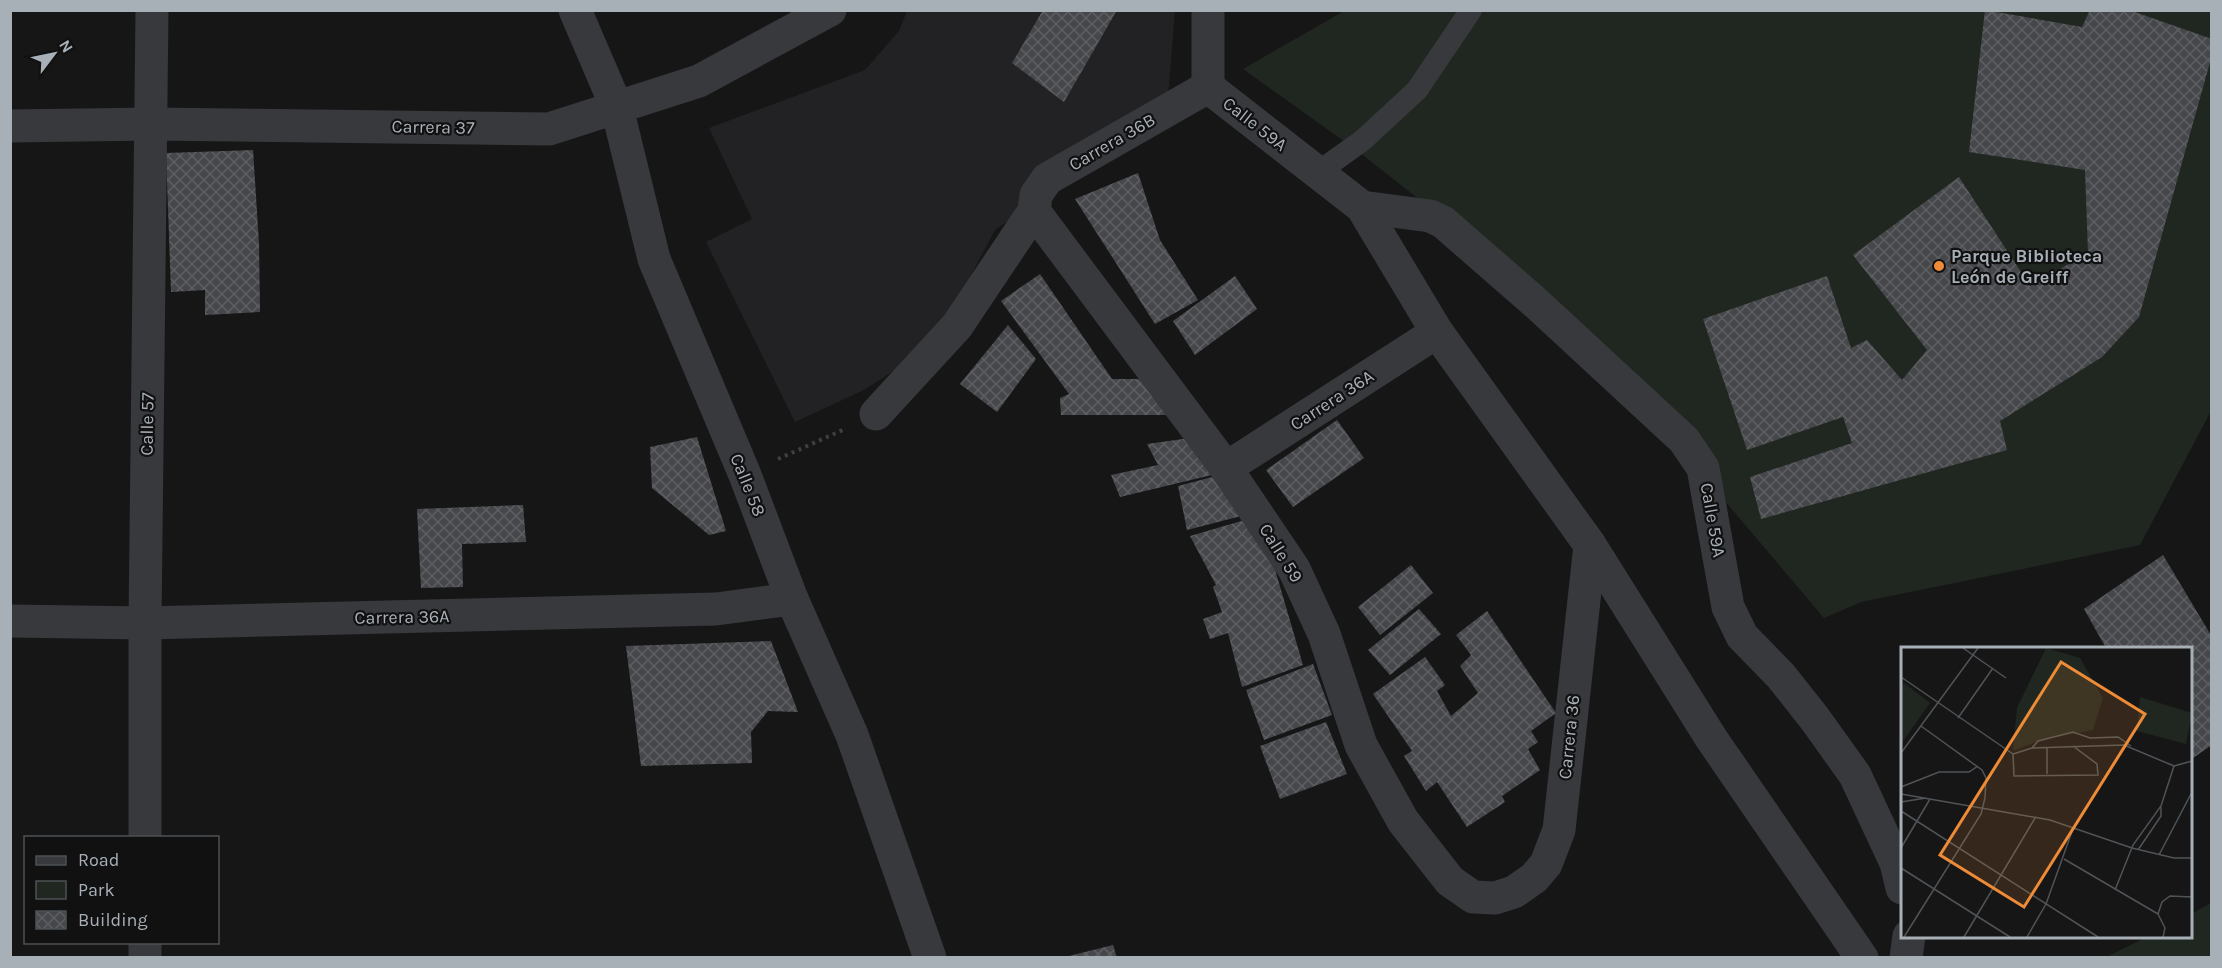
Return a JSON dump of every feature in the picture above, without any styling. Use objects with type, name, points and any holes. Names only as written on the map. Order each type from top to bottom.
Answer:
[{"type":"street","name":"Calle 57","points":[[145,836],[145,623],[152,10]]},
{"type":"street","name":"Calle 58","points":[[575,10],[617,108],[654,259],[745,475],[792,599],[852,735],[930,957]]},
{"type":"street","name":"Carrera 37","points":[[10,126],[151,124],[549,129],[699,81],[830,10]]},
{"type":"street","name":"Calle 59A","points":[[1208,10],[1208,87],[1362,207],[1437,332],[1590,544],[1711,738],[1862,957]]},
{"type":"street","name":"Carrera 36B","points":[[876,414],[957,326],[1035,211],[1036,195],[1047,179],[1208,87]]},
{"type":"street","name":"Calle 59A","points":[[1362,207],[1430,216],[1443,222],[1537,304],[1684,440],[1703,468],[1728,607],[1742,636],[1815,718],[1855,775],[1896,863],[1901,884]]},
{"type":"street","name":"Calle 59","points":[[1035,211],[1226,468],[1294,569],[1324,634],[1361,745],[1403,822],[1450,881],[1473,897],[1495,898]]},
{"type":"street","name":"Carrera 36A","points":[[1226,468],[1437,332]]},
{"type":"street","name":"Carrera 36","points":[[1495,898],[1514,892],[1534,878],[1546,864],[1559,831],[1590,544]]},
{"type":"street","name":"Carrera 36A","points":[[10,621],[145,623],[716,609],[792,599]]},
{"type":"street","points":[[1906,957],[1909,938]]},
{"type":"lane","points":[[1317,173],[1363,140],[1417,90],[1472,10]]},
{"type":"path","points":[[745,475],[876,414]]},
{"type":"shaded area","points":[[907,11],[1175,11],[1167,108],[995,230],[953,309],[913,358],[864,390],[795,422],[706,242],[752,219],[709,128],[865,70],[899,31]]},
{"type":"green space","points":[[1344,11],[2211,11],[2211,411],[2140,545],[1861,602],[1824,618],[1691,461],[1477,245],[1359,152],[1243,69]]},
{"type":"green space","points":[[2211,903],[2211,957],[2106,957],[2145,938],[2192,938],[2192,913]]},
{"type":"building","points":[[1043,10],[1117,10],[1064,102],[1012,63]]},
{"type":"building","name":"Parque Biblioteca León de Greiff","points":[[1985,10],[2082,27],[2090,10],[2129,10],[2212,39],[2212,55],[2139,317],[2102,357],[2000,421],[2007,450],[1761,519],[1750,477],[1852,443],[1843,417],[1747,450],[1703,319],[1827,276],[1851,348],[1867,340],[1902,380],[1927,350],[1853,255],[1959,177],[2030,286],[2088,253],[2085,170],[1969,152]]},
{"type":"building","points":[[253,150],[259,243],[260,312],[205,315],[205,290],[171,292],[166,153]]},
{"type":"building","points":[[1138,173],[1160,240],[1198,300],[1155,324],[1075,199]]},
{"type":"building","points":[[1040,274],[1112,379],[1143,379],[1174,415],[1061,415],[1060,398],[1069,394],[1001,301]]},
{"type":"building","points":[[1235,276],[1257,309],[1195,355],[1173,321]]},
{"type":"building","points":[[1008,325],[1036,359],[997,412],[960,384]]},
{"type":"building","points":[[1337,420],[1364,458],[1293,507],[1266,470]]},
{"type":"building","points":[[697,437],[726,531],[709,535],[652,488],[650,447]]},
{"type":"building","points":[[1190,438],[1216,474],[1120,497],[1111,475],[1158,465],[1147,444]]},
{"type":"building","points":[[1220,475],[1249,514],[1187,530],[1178,486]]},
{"type":"building","points":[[523,505],[526,542],[462,544],[463,587],[421,588],[417,509]]},
{"type":"building","points":[[1255,517],[1274,566],[1303,665],[1242,687],[1228,633],[1210,639],[1203,619],[1222,612],[1213,587],[1216,585],[1190,536]]},
{"type":"building","points":[[2163,555],[2212,637],[2212,745],[2192,759],[2192,647],[2105,647],[2084,609]]},
{"type":"building","points":[[1411,565],[1433,593],[1380,635],[1358,607]]},
{"type":"building","points":[[1419,609],[1441,634],[1390,675],[1368,650]]},
{"type":"building","points":[[1487,611],[1556,713],[1531,731],[1538,742],[1528,749],[1540,770],[1502,796],[1505,802],[1467,827],[1437,782],[1426,791],[1404,756],[1412,751],[1373,694],[1425,657],[1445,685],[1437,691],[1451,716],[1478,693],[1460,666],[1471,655],[1456,635]]},
{"type":"building","points":[[771,641],[798,712],[768,711],[751,732],[752,763],[641,766],[626,646]]},
{"type":"building","points":[[1313,664],[1332,715],[1264,740],[1246,690]]},
{"type":"building","points":[[1326,722],[1347,774],[1280,799],[1260,746]]},
{"type":"building","points":[[1113,945],[1117,958],[1065,958],[1065,957]]},
{"type":"place","name":"Parque Biblioteca León de Greiff","points":[[1939,266]]}]
